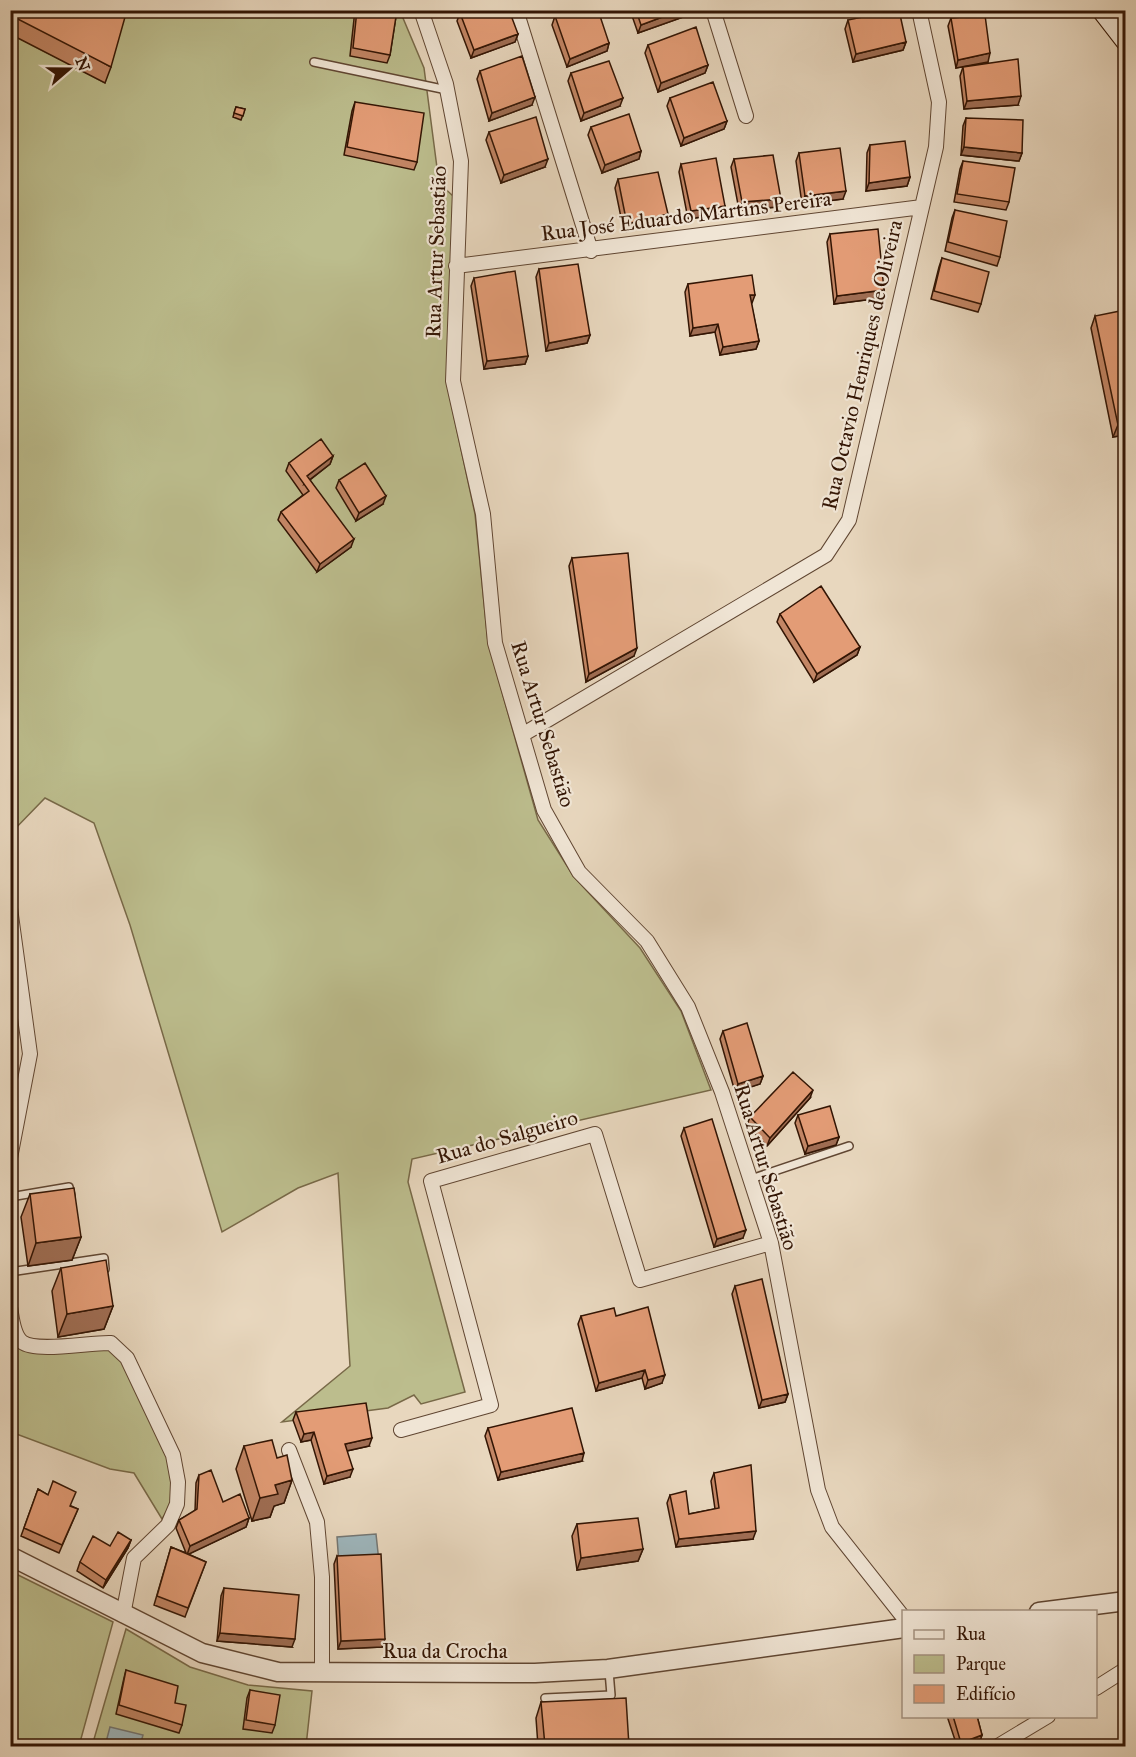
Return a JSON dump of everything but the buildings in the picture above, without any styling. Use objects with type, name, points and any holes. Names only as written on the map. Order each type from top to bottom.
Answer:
[{"type":"main road","points":[[1102,10],[1125,41]]},
{"type":"street","name":"Rua Artur Sebastião","points":[[421,10],[447,90],[461,161],[453,381],[483,514],[495,643],[544,810],[579,872],[647,942],[688,1007],[722,1092],[771,1243],[818,1490],[832,1527],[902,1617]]},
{"type":"street","points":[[516,10],[591,250]]},
{"type":"street","points":[[712,10],[746,116]]},
{"type":"street","name":"Rua Octavio Henriques de Oliveira","points":[[522,735],[826,555],[849,520],[936,147],[939,102],[919,10]]},
{"type":"street","name":"Rua José Eduardo Martins Pereira","points":[[456,266],[922,207]]},
{"type":"street","points":[[10,908],[30,1054],[10,1158]]},
{"type":"street","name":"Rua do Salgueiro","points":[[401,1430],[491,1405],[431,1181],[595,1134],[640,1280],[771,1243]]},
{"type":"street","points":[[10,1307],[17,1343],[35,1348],[111,1343],[127,1358],[173,1455],[178,1482],[177,1504],[168,1525],[134,1558],[123,1615]]},
{"type":"street","points":[[289,1450],[317,1522],[322,1577],[322,1674]]},
{"type":"street","name":"Rua da Crocha","points":[[10,1556],[202,1653],[238,1664],[278,1672],[322,1674],[535,1673],[608,1669],[902,1628]]},
{"type":"street","points":[[1048,1610],[1125,1601]]},
{"type":"street","points":[[1097,1687],[1125,1669]]},
{"type":"street","points":[[998,1746],[1045,1718]]},
{"type":"lane","points":[[314,62],[447,90]]},
{"type":"lane","points":[[751,1179],[849,1146]]},
{"type":"lane","points":[[10,1197],[69,1187],[72,1207]]},
{"type":"lane","points":[[10,1272],[104,1258],[107,1279]]},
{"type":"lane","points":[[545,1698],[610,1695],[608,1669]]},
{"type":"green space","points":[[126,11],[400,11],[424,68],[439,183],[453,196],[447,384],[475,514],[488,642],[538,820],[574,877],[640,948],[681,1011],[711,1090],[412,1159],[408,1182],[465,1392],[421,1404],[414,1395],[388,1408],[282,1422],[350,1366],[338,1173],[298,1188],[222,1232],[130,925],[94,823],[45,798],[11,833],[11,34],[105,83]]},
{"type":"green space","points":[[10,1335],[21,1348],[111,1350],[124,1363],[170,1458],[172,1503],[162,1519],[134,1473],[110,1469],[11,1432]]},
{"type":"green space","points":[[10,1571],[113,1622],[79,1746],[11,1746]]},
{"type":"green space","points":[[126,1629],[190,1667],[248,1685],[312,1691],[306,1746],[92,1746]]},
{"type":"water","points":[[376,1534],[379,1562],[339,1565],[337,1537]]},
{"type":"water","points":[[110,1727],[143,1735],[140,1746],[105,1746]]}]
